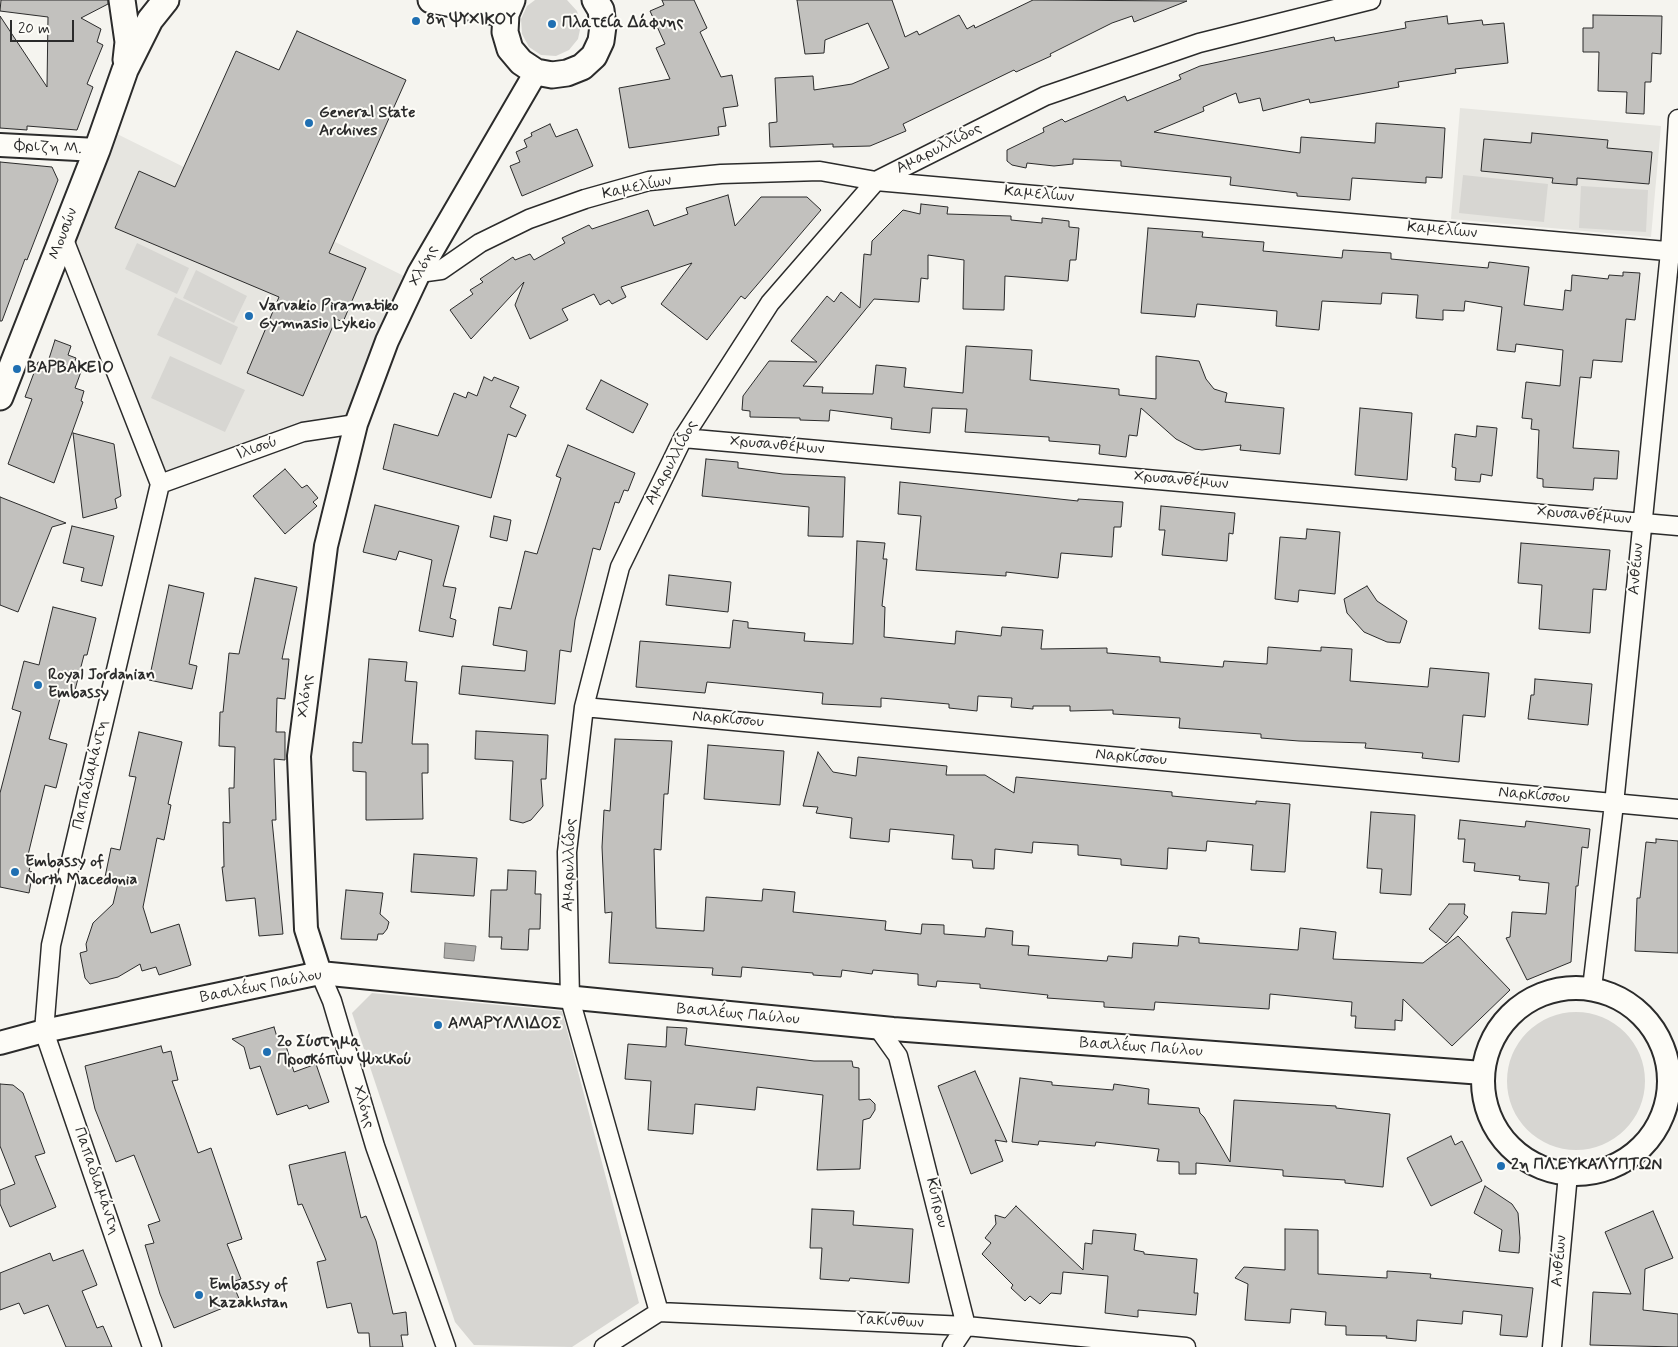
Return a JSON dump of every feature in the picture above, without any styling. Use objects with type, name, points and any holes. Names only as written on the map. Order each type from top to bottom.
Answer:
[{"type":"main road","points":[[122,0],[128,42],[125,70]]},
{"type":"main road","points":[[125,70],[150,20],[166,0]]},
{"type":"main road","points":[[431,0],[509,7],[505,32],[510,49],[521,62],[536,72],[552,75],[568,73],[582,67],[594,56],[601,42],[603,26],[600,10],[595,0]]},
{"type":"main road","name":"Μουσών","points":[[0,397],[97,150],[125,70]]},
{"type":"street","name":"Αμαρυλλίδος","points":[[658,1312],[570,999],[567,852],[584,707],[620,567],[683,438],[770,303],[876,181],[1046,96],[1199,43],[1371,0]]},
{"type":"street","name":"Χλόης","points":[[446,1347],[375,1146],[332,1001],[320,973],[306,929],[299,756],[326,546],[356,424],[387,340],[419,273],[536,72]]},
{"type":"street","name":"Ανθέων","points":[[1592,988],[1614,804],[1641,521],[1674,252],[1678,119]]},
{"type":"street","name":"Φριζη Μ.","points":[[0,146],[97,150]]},
{"type":"street","name":"Καμελίων","points":[[419,273],[441,270],[480,243],[530,219],[585,199],[649,181],[721,174],[820,171],[876,181],[1674,252]]},
{"type":"street","points":[[62,237],[160,484]]},
{"type":"street","name":"Ιλισού","points":[[160,484],[303,432],[356,424]]},
{"type":"street","name":"Χρυσανθέμων","points":[[683,438],[1641,521],[1678,526]]},
{"type":"street","name":"Παπαδιαμάντη","points":[[152,1347],[44,1032],[51,945],[160,484]]},
{"type":"street","name":"Ναρκίσσου","points":[[584,707],[1678,809]]},
{"type":"street","name":"Βασιλέως Παύλου","points":[[0,1043],[320,973],[878,1028],[1482,1073]]},
{"type":"street","points":[[1561,988],[1592,988],[1616,996],[1638,1010],[1655,1030],[1666,1053],[1673,1104],[1641,1149],[1627,1159],[1594,1173],[1568,1174],[1540,1167],[1515,1152],[1502,1137],[1496,1129],[1485,1102],[1482,1073],[1490,1042],[1507,1016],[1532,998],[1561,988]]},
{"type":"street","name":"Κύπρου","points":[[878,1028],[898,1056],[966,1326]]},
{"type":"street","points":[[898,1056],[915,1031]]},
{"type":"street","name":"Ανθέων","points":[[1552,1347],[1568,1174]]},
{"type":"street","points":[[604,1347],[658,1312]]},
{"type":"street","name":"Υακίνθων","points":[[658,1312],[966,1326],[1186,1347]]},
{"type":"street","points":[[952,1347],[966,1326]]},
{"type":"shaded area","points":[[535,0],[567,0],[577,11],[581,25],[578,39],[569,50],[556,56],[541,55],[529,47],[522,34],[521,19],[527,6]]},
{"type":"shaded area","points":[[1460,108],[1661,126],[1651,237],[1451,219]]},
{"type":"shaded area","name":"Varvakio Piramatiko Gymnasio Lykeio","points":[[105,128],[416,282],[357,420],[163,480],[67,236]]},
{"type":"shaded area","points":[[1463,175],[1548,184],[1544,222],[1459,213]]},
{"type":"shaded area","points":[[1581,186],[1648,190],[1646,232],[1579,228]]},
{"type":"shaded area","points":[[137,243],[189,268],[177,294],[125,269]]},
{"type":"shaded area","points":[[196,270],[247,296],[234,323],[183,298]]},
{"type":"shaded area","points":[[175,297],[238,327],[221,365],[157,335]]},
{"type":"shaded area","points":[[170,356],[245,390],[225,432],[151,398]]},
{"type":"shaded area","points":[[445,943],[476,946],[474,961],[444,958]]},
{"type":"shaded area","points":[[372,993],[562,1011],[639,1303],[572,1347],[474,1345],[455,1322],[352,1013]]},
{"type":"shaded area","points":[[1576,1012],[1602,1018],[1625,1032],[1639,1055],[1645,1081],[1639,1107],[1625,1130],[1602,1144],[1576,1150],[1550,1144],[1527,1130],[1513,1107],[1507,1081],[1513,1055],[1527,1032],[1550,1018]]},
{"type":"building","points":[[1,0],[108,0],[108,4],[81,18],[101,29],[97,42],[103,45],[87,84],[93,87],[77,130],[27,126],[27,130],[0,128],[0,16],[47,87],[48,17],[0,11]]},
{"type":"building","points":[[662,0],[694,0],[707,28],[700,32],[721,77],[732,75],[738,106],[723,108],[726,126],[718,127],[719,135],[629,148],[619,88],[670,79],[656,48],[665,44],[650,11],[664,5]]},
{"type":"building","points":[[797,0],[892,0],[905,37],[917,31],[919,35],[959,15],[967,29],[974,25],[975,28],[1033,0],[1187,1],[1134,22],[1132,16],[1112,23],[1050,54],[1051,56],[1016,72],[1014,70],[903,124],[906,131],[870,146],[833,147],[833,144],[770,147],[769,123],[777,122],[775,78],[813,76],[814,90],[852,84],[889,68],[868,23],[825,40],[824,53],[805,54]]},
{"type":"building","points":[[1593,15],[1662,16],[1661,54],[1652,53],[1651,82],[1645,82],[1644,114],[1626,113],[1627,92],[1598,91],[1599,52],[1583,52],[1583,28],[1593,28]]},
{"type":"building","points":[[1447,16],[1448,24],[1482,20],[1483,25],[1504,23],[1508,63],[1455,69],[1456,73],[1398,82],[1399,87],[1310,103],[1309,99],[1263,111],[1260,98],[1239,103],[1236,93],[1203,107],[1204,111],[1154,132],[1300,153],[1301,137],[1375,143],[1376,123],[1445,128],[1442,178],[1426,177],[1426,183],[1352,178],[1350,200],[1297,196],[1297,193],[1230,185],[1231,177],[1121,166],[1121,161],[1073,159],[1073,164],[1054,166],[1027,163],[1026,168],[1012,165],[1007,161],[1007,150],[1044,132],[1043,128],[1062,119],[1065,122],[1125,96],[1127,101],[1181,79],[1179,75],[1200,66],[1334,37],[1335,41],[1406,28],[1405,22]]},
{"type":"building","points":[[297,31],[406,80],[329,253],[366,268],[343,322],[336,319],[303,396],[247,373],[279,297],[115,228],[139,171],[175,187],[236,51],[279,70]]},
{"type":"building","points":[[550,124],[556,137],[577,129],[593,166],[522,196],[510,166],[520,162],[516,152],[527,147],[524,140],[532,136],[531,133]]},
{"type":"building","points":[[1532,133],[1608,140],[1607,148],[1652,152],[1649,184],[1577,178],[1577,185],[1552,183],[1553,178],[1481,171],[1484,139],[1531,143]]},
{"type":"building","points":[[0,162],[52,167],[58,180],[27,260],[25,259],[2,321],[0,321]]},
{"type":"building","points":[[728,195],[735,226],[761,197],[807,197],[821,210],[745,299],[741,296],[707,340],[661,304],[692,263],[621,287],[626,297],[612,304],[609,300],[600,305],[594,294],[562,309],[568,320],[530,339],[515,305],[524,282],[471,339],[450,310],[473,294],[470,290],[483,282],[480,279],[513,257],[515,260],[530,254],[534,260],[565,243],[562,238],[589,225],[592,229],[648,210],[654,226],[688,214],[686,208]]},
{"type":"building","points":[[921,204],[948,207],[947,214],[1011,216],[1011,220],[1042,223],[1042,218],[1069,221],[1069,227],[1079,228],[1076,260],[1070,260],[1068,281],[1005,276],[1004,310],[963,309],[964,260],[928,255],[928,279],[921,278],[919,302],[874,299],[803,386],[823,387],[822,393],[873,394],[876,365],[906,368],[904,387],[963,393],[966,346],[1032,350],[1030,380],[1119,389],[1119,395],[1156,399],[1156,356],[1199,361],[1206,379],[1214,389],[1227,393],[1225,402],[1284,408],[1280,454],[1240,450],[1241,445],[1202,450],[1195,449],[1176,439],[1141,408],[1137,436],[1129,435],[1126,457],[1099,454],[1100,445],[1049,441],[1049,437],[965,432],[967,409],[932,408],[930,433],[891,429],[892,418],[830,410],[829,421],[800,420],[800,418],[750,417],[750,411],[742,410],[743,396],[769,361],[817,362],[791,341],[827,296],[834,302],[841,292],[860,308],[864,254],[871,255],[872,241],[903,210],[920,214]]},
{"type":"building","points":[[1148,228],[1203,232],[1202,237],[1264,242],[1263,251],[1342,258],[1343,250],[1391,253],[1391,259],[1488,268],[1489,262],[1529,267],[1524,305],[1563,310],[1565,290],[1571,291],[1572,275],[1608,279],[1609,275],[1623,276],[1623,272],[1640,273],[1635,320],[1626,319],[1622,362],[1593,360],[1591,378],[1580,377],[1573,448],[1619,451],[1617,479],[1594,478],[1593,490],[1543,487],[1543,479],[1537,478],[1539,430],[1531,429],[1532,419],[1522,418],[1526,382],[1560,386],[1563,350],[1516,344],[1515,352],[1497,350],[1502,307],[1465,301],[1464,311],[1443,310],[1443,320],[1416,318],[1418,295],[1382,293],[1381,304],[1322,301],[1319,330],[1276,326],[1277,311],[1197,304],[1195,317],[1141,313]]},
{"type":"building","points":[[55,340],[71,346],[68,355],[76,358],[73,366],[82,369],[75,388],[84,391],[81,401],[83,402],[54,483],[8,464],[32,399],[25,397],[38,362],[47,365]]},
{"type":"building","points":[[484,377],[492,381],[494,377],[519,387],[510,407],[526,415],[516,437],[508,434],[491,498],[383,469],[394,424],[438,436],[454,393],[466,398],[468,392],[477,396]]},
{"type":"building","points":[[601,380],[648,404],[633,433],[586,409]]},
{"type":"building","points":[[1360,408],[1412,413],[1407,480],[1355,475]]},
{"type":"building","points":[[1477,426],[1497,428],[1492,476],[1481,474],[1480,482],[1455,480],[1456,468],[1452,467],[1455,434],[1476,437]]},
{"type":"building","points":[[73,433],[114,444],[121,496],[115,499],[117,508],[83,518]]},
{"type":"building","points":[[568,445],[635,473],[628,491],[624,490],[619,503],[615,502],[600,550],[593,548],[575,620],[571,652],[560,650],[555,704],[459,694],[462,666],[525,671],[527,651],[493,645],[499,607],[511,609],[525,551],[537,554],[561,478],[556,476]]},
{"type":"building","points":[[706,459],[738,462],[738,468],[783,474],[845,477],[843,537],[808,536],[809,507],[702,496]]},
{"type":"building","points":[[285,469],[302,488],[307,485],[318,498],[313,502],[317,506],[285,534],[253,496]]},
{"type":"building","points":[[900,482],[1078,501],[1078,499],[1123,502],[1121,527],[1114,527],[1112,557],[1061,553],[1058,578],[1006,572],[1006,576],[916,570],[921,516],[898,514]]},
{"type":"building","points":[[0,497],[66,523],[52,527],[18,612],[0,605]]},
{"type":"building","points":[[375,505],[459,526],[443,586],[456,588],[450,618],[456,620],[453,637],[419,631],[432,560],[399,551],[396,560],[363,552]]},
{"type":"building","points":[[1161,506],[1235,513],[1233,534],[1229,533],[1227,561],[1162,555],[1165,530],[1159,530]]},
{"type":"building","points":[[494,516],[511,520],[507,541],[490,537]]},
{"type":"building","points":[[72,526],[114,536],[102,586],[81,581],[84,568],[63,563]]},
{"type":"building","points":[[1307,529],[1340,532],[1335,594],[1299,590],[1298,602],[1275,599],[1280,537],[1306,539]]},
{"type":"building","points":[[857,541],[885,543],[883,559],[887,559],[882,606],[885,607],[884,637],[955,644],[956,631],[1001,636],[1002,627],[1043,630],[1041,649],[1107,648],[1107,653],[1160,657],[1160,662],[1223,667],[1224,661],[1267,664],[1268,647],[1321,651],[1321,647],[1352,649],[1350,681],[1428,687],[1430,668],[1489,673],[1485,717],[1463,715],[1459,762],[1422,758],[1423,753],[1365,748],[1366,743],[1261,738],[1261,734],[1179,728],[1180,718],[1113,714],[1113,710],[1070,711],[1070,706],[1033,706],[1033,709],[1011,707],[1012,698],[978,696],[977,711],[949,708],[949,704],[881,698],[881,707],[822,704],[823,693],[707,682],[705,693],[636,687],[640,641],[730,648],[733,620],[748,622],[748,628],[805,633],[804,641],[853,644]]},
{"type":"building","points":[[1521,543],[1610,550],[1606,590],[1593,589],[1590,633],[1539,629],[1542,585],[1518,583]]},
{"type":"building","points":[[669,575],[731,582],[728,612],[666,605]]},
{"type":"building","points":[[255,578],[297,587],[282,659],[289,659],[285,699],[277,698],[276,732],[285,732],[285,760],[274,759],[276,820],[272,820],[283,934],[259,936],[255,898],[226,901],[222,867],[224,867],[223,822],[230,823],[229,788],[234,788],[235,747],[219,746],[220,712],[223,712],[229,653],[239,654]]},
{"type":"building","points":[[169,585],[204,593],[189,664],[197,666],[192,689],[149,680]]},
{"type":"building","points":[[1367,586],[1377,601],[1407,621],[1400,643],[1387,642],[1364,632],[1347,613],[1344,599]]},
{"type":"building","points":[[53,607],[96,618],[87,655],[84,655],[74,694],[62,691],[49,739],[67,744],[56,788],[45,785],[28,855],[32,856],[29,871],[33,872],[29,893],[0,887],[0,793],[21,712],[12,709],[24,661],[39,665]]},
{"type":"building","points":[[369,659],[407,662],[405,681],[417,682],[412,744],[428,744],[428,773],[422,773],[423,819],[366,820],[366,772],[353,771],[353,742],[362,743]]},
{"type":"building","points":[[1535,679],[1592,684],[1588,725],[1528,719],[1531,695],[1534,695]]},
{"type":"building","points":[[476,731],[548,735],[546,779],[541,779],[543,806],[531,820],[523,823],[510,820],[513,761],[475,759]]},
{"type":"building","points":[[139,732],[182,742],[168,804],[171,805],[164,840],[157,838],[143,907],[151,933],[179,924],[191,965],[159,975],[156,967],[142,971],[140,964],[118,977],[90,984],[85,978],[80,953],[87,951],[86,944],[93,923],[113,904],[119,879],[105,877],[111,848],[120,850],[136,777],[129,776]]},
{"type":"building","points":[[615,739],[672,741],[668,794],[664,794],[661,850],[654,849],[656,928],[704,931],[706,897],[762,901],[763,889],[795,892],[793,912],[886,921],[885,930],[921,934],[922,924],[944,925],[944,934],[985,937],[986,928],[1013,931],[1012,945],[1029,946],[1028,955],[1107,961],[1108,956],[1132,958],[1133,943],[1178,946],[1179,936],[1199,938],[1199,943],[1298,950],[1300,928],[1336,932],[1333,959],[1423,963],[1458,936],[1510,990],[1452,1046],[1403,999],[1402,1021],[1395,1020],[1395,1030],[1355,1028],[1356,1016],[1351,1016],[1352,1002],[1270,994],[1269,1009],[1155,1002],[1154,1010],[1104,1007],[1104,1002],[1047,998],[1048,995],[980,988],[980,984],[937,981],[936,987],[918,985],[918,974],[873,970],[872,974],[842,970],[841,977],[742,967],[741,977],[712,975],[713,968],[609,963],[612,912],[605,913],[602,847],[604,810],[610,811]]},
{"type":"building","points":[[708,745],[784,751],[780,805],[704,799]]},
{"type":"building","points":[[818,752],[833,772],[856,776],[858,757],[947,766],[946,775],[985,775],[1014,793],[1016,777],[1172,792],[1172,796],[1256,804],[1256,801],[1290,804],[1285,872],[1251,870],[1253,845],[1207,841],[1206,851],[1168,848],[1167,869],[1121,865],[1121,859],[1078,855],[1078,845],[1033,842],[1032,853],[995,849],[994,869],[973,868],[972,860],[952,859],[954,835],[890,829],[889,842],[850,838],[852,818],[816,813],[818,807],[803,806]]},
{"type":"building","points":[[1371,812],[1415,815],[1411,895],[1380,893],[1382,869],[1367,868]]},
{"type":"building","points":[[1460,820],[1525,827],[1526,821],[1590,829],[1588,848],[1582,847],[1578,886],[1576,886],[1571,962],[1527,980],[1506,938],[1510,937],[1512,912],[1546,914],[1549,883],[1519,880],[1520,876],[1474,871],[1475,863],[1463,862],[1465,839],[1458,839]]},
{"type":"building","points":[[1656,839],[1678,841],[1678,953],[1635,951],[1637,898],[1640,898],[1646,842],[1656,843]]},
{"type":"building","points":[[414,854],[477,858],[474,896],[411,892]]},
{"type":"building","points":[[508,870],[536,871],[535,894],[541,894],[540,929],[529,929],[528,950],[501,949],[502,937],[489,937],[491,890],[507,890]]},
{"type":"building","points":[[346,890],[383,893],[380,914],[389,922],[383,934],[378,934],[377,940],[341,939]]},
{"type":"building","points":[[1449,904],[1465,904],[1464,914],[1468,917],[1446,943],[1429,929]]},
{"type":"building","points":[[274,1027],[277,1037],[283,1036],[294,1072],[316,1064],[329,1102],[309,1109],[307,1105],[277,1115],[260,1066],[250,1069],[244,1047],[232,1039]]},
{"type":"building","points":[[667,1027],[687,1028],[685,1045],[814,1061],[852,1061],[853,1067],[859,1068],[859,1100],[870,1099],[875,1104],[875,1110],[870,1118],[863,1120],[860,1169],[817,1170],[823,1095],[757,1087],[755,1110],[695,1104],[693,1134],[648,1130],[651,1081],[625,1079],[628,1044],[666,1047]]},
{"type":"building","points":[[161,1046],[163,1053],[171,1051],[178,1080],[172,1081],[198,1153],[211,1148],[242,1239],[227,1244],[241,1279],[232,1282],[240,1301],[174,1328],[160,1294],[145,1245],[154,1243],[148,1225],[160,1221],[134,1155],[116,1162],[95,1109],[85,1066]]},
{"type":"building","points":[[975,1071],[1007,1142],[995,1140],[1003,1161],[971,1174],[938,1086]]},
{"type":"building","points":[[1020,1078],[1052,1082],[1052,1085],[1113,1090],[1114,1084],[1149,1089],[1148,1104],[1199,1108],[1200,1113],[1230,1162],[1234,1100],[1336,1106],[1336,1108],[1390,1114],[1383,1187],[1345,1183],[1345,1180],[1283,1176],[1283,1170],[1196,1163],[1196,1174],[1179,1174],[1179,1162],[1157,1161],[1159,1149],[1096,1142],[1095,1146],[1039,1141],[1038,1145],[1012,1142]]},
{"type":"building","points":[[0,1084],[13,1085],[23,1093],[45,1153],[35,1156],[56,1207],[10,1227],[0,1204],[0,1190],[15,1184],[0,1146]]},
{"type":"building","points":[[1451,1136],[1455,1145],[1462,1141],[1482,1181],[1431,1206],[1407,1158]]},
{"type":"building","points":[[345,1152],[361,1218],[366,1216],[376,1241],[393,1314],[406,1312],[408,1335],[401,1335],[403,1347],[370,1347],[369,1333],[358,1333],[351,1303],[327,1308],[317,1262],[326,1260],[302,1204],[298,1205],[289,1165]]},
{"type":"building","points":[[1485,1186],[1512,1204],[1518,1213],[1519,1253],[1499,1251],[1502,1230],[1474,1213]]},
{"type":"building","points":[[1016,1206],[1083,1270],[1085,1243],[1092,1244],[1093,1230],[1136,1234],[1134,1250],[1144,1252],[1144,1254],[1197,1259],[1194,1293],[1198,1293],[1196,1315],[1138,1310],[1138,1317],[1105,1313],[1108,1276],[1063,1272],[1061,1294],[1051,1293],[1040,1304],[1030,1296],[1025,1301],[1011,1288],[1013,1285],[982,1254],[991,1243],[985,1238],[996,1224],[995,1215],[1005,1218]]},
{"type":"building","points":[[812,1209],[854,1211],[853,1225],[913,1229],[909,1283],[850,1278],[849,1281],[820,1279],[822,1248],[810,1248]]},
{"type":"building","points":[[1653,1211],[1673,1258],[1645,1269],[1643,1310],[1678,1314],[1678,1347],[1590,1345],[1593,1292],[1631,1294],[1605,1232]]},
{"type":"building","points":[[1285,1229],[1318,1230],[1318,1274],[1387,1278],[1387,1271],[1431,1274],[1430,1278],[1533,1288],[1527,1337],[1500,1335],[1502,1315],[1463,1311],[1462,1324],[1417,1320],[1416,1341],[1386,1338],[1387,1336],[1346,1335],[1346,1326],[1325,1325],[1326,1312],[1291,1309],[1290,1323],[1245,1320],[1248,1284],[1235,1278],[1244,1267],[1285,1270]]},
{"type":"building","points":[[83,1250],[97,1285],[82,1291],[97,1328],[103,1326],[112,1347],[66,1347],[48,1305],[24,1314],[19,1303],[0,1310],[0,1273],[50,1253],[53,1261]]},
{"type":"place","name":"8η ΨΥΧΙΚΟΥ","points":[[416,21]]},
{"type":"place","name":"Πλατεία Δάφνης","points":[[552,24]]},
{"type":"place","name":"General State Archives","points":[[309,123]]},
{"type":"place","name":"Varvakio Piramatiko Gymnasio Lykeio","points":[[249,316]]},
{"type":"place","name":"ΒΑΡΒΑΚΕΙΟ","points":[[17,369]]},
{"type":"place","name":"Royal Jordanian Embassy","points":[[38,685]]},
{"type":"place","name":"Embassy of North Macedonia","points":[[15,872]]},
{"type":"place","name":"ΑΜΑΡΥΛΛΙΔΟΣ","points":[[438,1025]]},
{"type":"place","name":"2ο Σύστημα Προσκόπων Ψυχικού","points":[[267,1052]]},
{"type":"place","name":"2η ΠΛ.ΕΥΚΑΛΥΠΤΩΝ","points":[[1501,1166]]},
{"type":"place","name":"Embassy of Kazakhstan","points":[[199,1295]]}]
